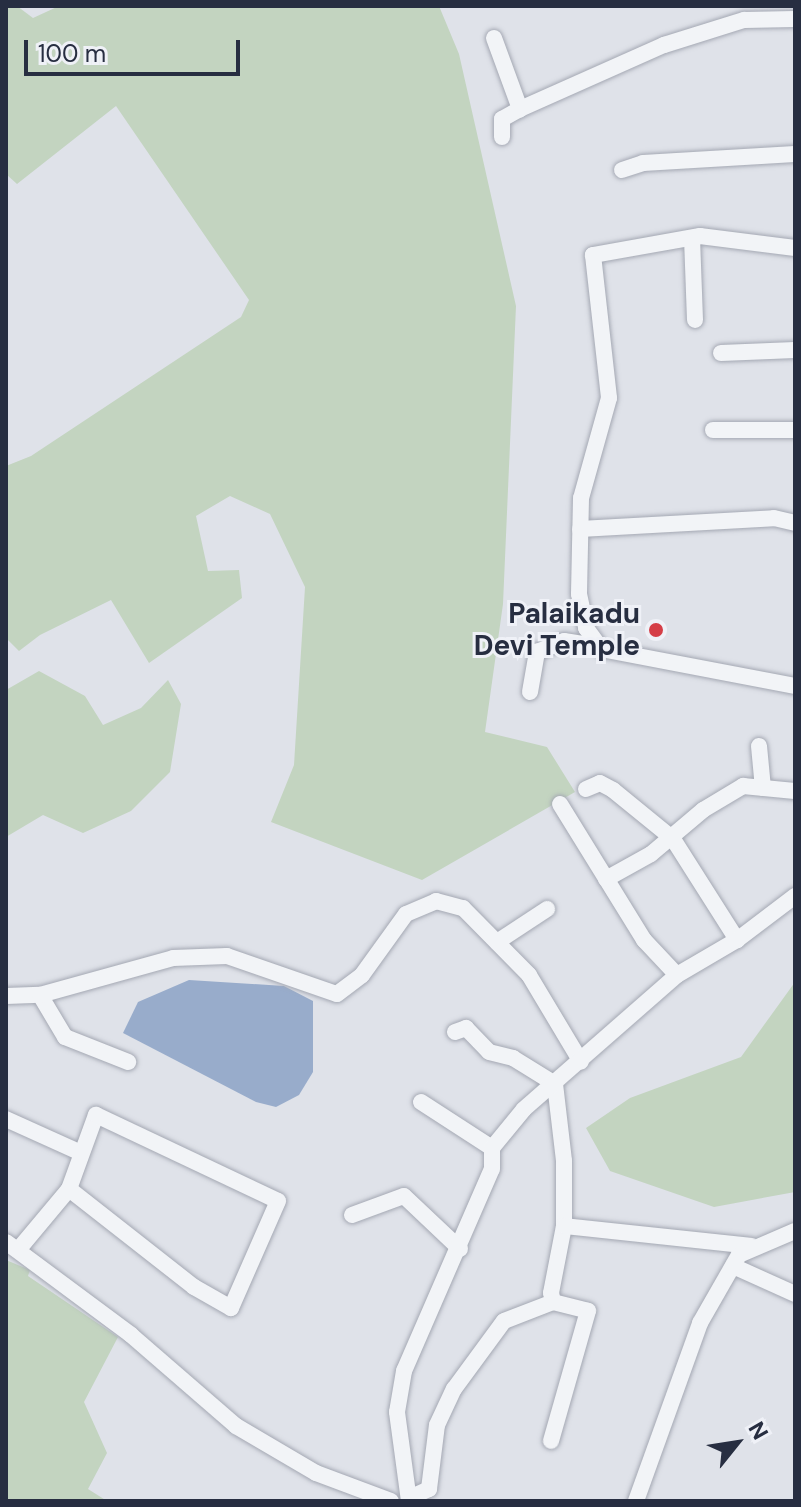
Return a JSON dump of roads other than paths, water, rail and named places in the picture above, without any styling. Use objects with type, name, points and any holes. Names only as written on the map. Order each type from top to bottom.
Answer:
[{"type":"street","points":[[502,137],[502,119],[520,109],[742,13],[795,19]]},
{"type":"street","points":[[494,38],[520,109]]},
{"type":"street","points":[[622,170],[643,163],[795,154]]},
{"type":"street","points":[[597,646],[586,628],[579,594],[580,529],[588,467],[609,398],[593,255],[692,238],[795,248]]},
{"type":"street","points":[[692,238],[695,320]]},
{"type":"street","points":[[721,353],[795,350]]},
{"type":"street","points":[[713,430],[795,430]]},
{"type":"street","points":[[580,529],[774,518],[795,523]]},
{"type":"street","points":[[530,692],[537,652],[564,641],[795,686]]},
{"type":"street","points":[[759,746],[763,788]]},
{"type":"street","points":[[586,789],[600,783],[613,790],[673,839],[737,940]]},
{"type":"street","points":[[606,879],[673,839],[703,810],[743,786],[795,791]]},
{"type":"street","points":[[560,804],[658,960],[677,975]]},
{"type":"street","points":[[551,1441],[588,1313],[553,1302],[504,1321],[447,1403],[437,1425],[426,1494],[409,1500],[397,1412],[404,1371],[414,1339],[460,1249],[492,1169],[492,1148],[524,1109],[677,975],[737,940],[795,896]]},
{"type":"street","points":[[6,996],[40,995],[173,958],[227,956],[337,994],[362,975],[406,914],[436,901],[463,908],[529,975],[581,1062]]},
{"type":"street","points":[[497,942],[547,909]]},
{"type":"street","points":[[40,995],[65,1037],[128,1062]]},
{"type":"street","points":[[455,1032],[466,1028],[489,1052],[513,1058],[555,1084]]},
{"type":"street","points":[[553,1302],[564,1226],[564,1161],[555,1084]]},
{"type":"street","points":[[421,1102],[492,1148]]},
{"type":"street","points":[[69,1189],[194,1287],[231,1308],[278,1201],[105,1116],[90,1121],[69,1189],[12,1246],[131,1335],[236,1426],[316,1473],[391,1501]]},
{"type":"street","points":[[6,1119],[79,1152]]},
{"type":"street","points":[[352,1215],[404,1196],[460,1249]]},
{"type":"street","points":[[564,1226],[751,1246],[795,1231]]},
{"type":"street","points":[[636,1501],[700,1323],[733,1266],[751,1246]]},
{"type":"street","points":[[733,1266],[795,1294]]},
{"type":"water","points":[[189,980],[284,986],[313,1001],[313,1072],[299,1095],[276,1107],[256,1102],[123,1033],[138,1002]]},
{"type":"place","name":"Palaikadu Devi Temple","points":[[656,630]]}]
